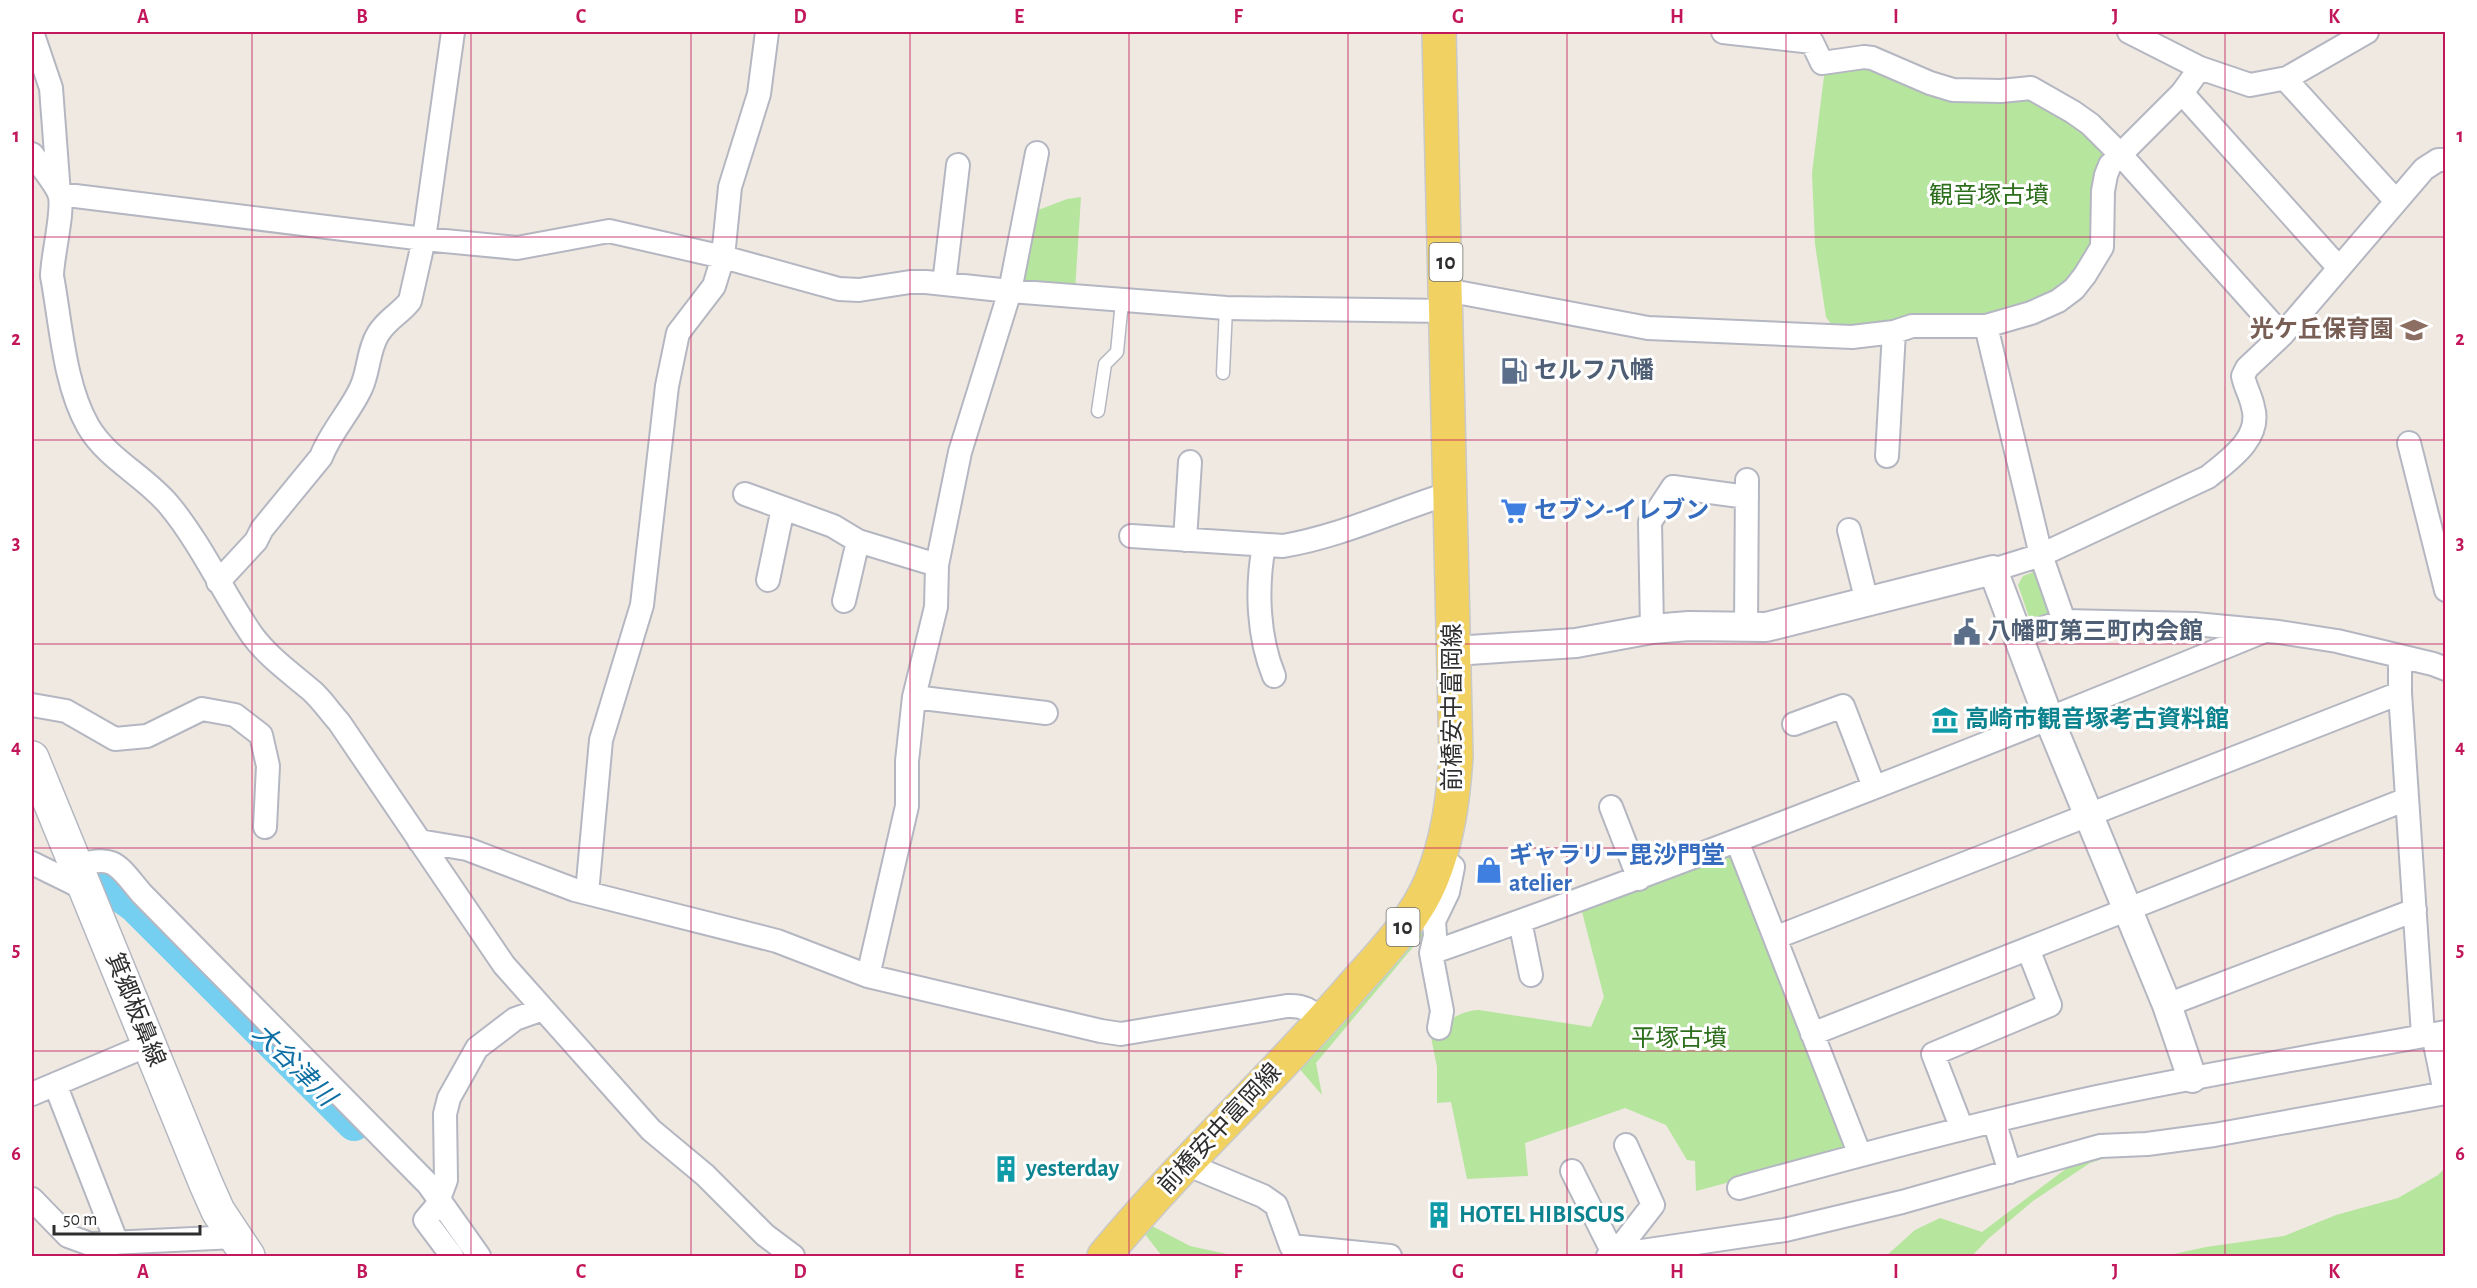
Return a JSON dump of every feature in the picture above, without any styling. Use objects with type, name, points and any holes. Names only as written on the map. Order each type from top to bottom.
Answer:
[{"type":"main road","name":"前橋安中富岡線","points":[[1104,1257],[1186,1164],[1322,1021],[1414,913],[1440,856],[1453,801],[1455,768],[1451,493],[1439,32]]},
{"type":"main road","name":"箕郷板鼻線","points":[[32,758],[218,1211],[241,1247]]},
{"type":"street","points":[[33,32],[52,97],[60,211],[52,276],[73,394],[89,427],[106,447],[168,504],[195,540],[218,582],[254,637],[282,667],[313,693],[339,722],[504,965],[651,1130],[705,1175],[765,1234],[793,1257]]},
{"type":"street","points":[[218,582],[256,541],[262,529],[321,457],[326,442],[362,387],[376,337],[387,320],[405,309],[410,301],[424,239],[453,32]]},
{"type":"street","points":[[587,893],[601,740],[642,605],[667,386],[678,333],[714,286],[723,257],[730,187],[759,94],[767,32]]},
{"type":"street","points":[[1723,32],[1812,42],[1822,63],[1872,58],[1930,83],[1953,90],[2001,91],[2031,88],[2090,124],[2120,154],[2282,335]]},
{"type":"street","points":[[2129,32],[2200,68],[2250,85],[2287,78],[2367,32]]},
{"type":"street","points":[[32,154],[59,194],[424,239],[517,248],[609,231],[723,257],[839,289],[859,290],[910,282],[1226,308],[1446,300],[1648,328],[1852,337],[1894,332],[1912,327],[1986,327],[2031,314],[2058,301],[2085,275],[2102,246],[2103,191],[2110,165],[2182,93],[2200,68]]},
{"type":"street","points":[[2287,78],[2289,83],[2396,201]]},
{"type":"street","points":[[2182,93],[2339,268]]},
{"type":"street","points":[[868,976],[907,806],[907,761],[914,696],[936,607],[937,565],[960,452],[1010,291],[1037,153]]},
{"type":"street","points":[[1454,651],[1529,644],[1576,643],[1652,629],[1689,626],[1777,625],[1993,570],[2041,555],[2208,477],[2241,448],[2252,433],[2255,421],[2254,409],[2243,376],[2247,368],[2282,335],[2430,164],[2438,160],[2445,160]]},
{"type":"street","points":[[944,284],[958,165]]},
{"type":"street","points":[[1986,327],[2041,555],[2064,621]]},
{"type":"street","points":[[1887,456],[1894,332]]},
{"type":"street","points":[[2409,444],[2445,590]]},
{"type":"street","points":[[1185,540],[1190,462]]},
{"type":"street","points":[[1652,629],[1650,522],[1673,486],[1747,488],[1746,627]]},
{"type":"street","points":[[1131,536],[1264,546],[1293,544],[1324,537],[1451,493]]},
{"type":"street","points":[[745,494],[833,526],[858,541],[937,565]]},
{"type":"street","points":[[768,580],[783,508]]},
{"type":"street","points":[[1849,530],[1867,602]]},
{"type":"street","points":[[844,600],[858,541]]},
{"type":"street","points":[[1264,546],[1259,576],[1265,654],[1274,676]]},
{"type":"street","points":[[1993,570],[2049,719],[2167,1005],[2192,1078]]},
{"type":"street","points":[[2019,636],[2064,621],[2195,624],[2337,641],[2433,664],[2445,669]]},
{"type":"street","points":[[1431,953],[1737,841],[2049,719],[2262,632]]},
{"type":"street","points":[[1611,1256],[1785,1230],[1902,1202],[2100,1146],[2147,1144],[2214,1135],[2445,1093],[2415,910],[2400,693],[2400,656]]},
{"type":"street","points":[[1777,938],[2400,693]]},
{"type":"street","points":[[914,696],[1046,713]]},
{"type":"street","points":[[32,705],[66,711],[115,739],[147,736],[202,709],[235,715],[261,735],[268,766],[265,827]]},
{"type":"street","points":[[1794,724],[1843,706],[1874,787]]},
{"type":"street","points":[[1812,1034],[2407,799]]},
{"type":"street","points":[[1611,807],[1638,879]]},
{"type":"street","points":[[419,841],[467,849],[587,893],[777,941],[868,976],[1121,1034],[1301,1005],[1322,1021]]},
{"type":"street","points":[[1737,841],[1777,938],[1860,1155]]},
{"type":"street","points":[[1439,1028],[1442,1011],[1431,953],[1435,936],[1434,921],[1448,892],[1452,873],[1452,867],[1440,856]]},
{"type":"street","points":[[32,863],[82,878],[95,860],[108,860],[121,870],[428,1184],[434,1208],[479,1257]]},
{"type":"street","points":[[2167,1005],[2415,910]]},
{"type":"street","points":[[1520,921],[1531,975]]},
{"type":"street","points":[[1962,1129],[1933,1054],[2050,1005],[2028,949]]},
{"type":"street","points":[[452,1257],[425,1220],[434,1208],[446,1180],[445,1114],[448,1098],[477,1047],[515,1019],[543,1009]]},
{"type":"street","points":[[1739,1188],[1994,1121],[2192,1078],[2434,1034]]},
{"type":"street","points":[[32,1094],[148,1045]]},
{"type":"street","points":[[55,1084],[117,1243]]},
{"type":"street","points":[[1994,1121],[2010,1172]]},
{"type":"street","points":[[1611,1256],[1653,1206],[1626,1145]]},
{"type":"street","points":[[1186,1164],[1263,1196],[1276,1205],[1292,1246],[1390,1257]]},
{"type":"street","points":[[1572,1171],[1611,1256]]},
{"type":"street","points":[[32,1199],[68,1236],[90,1244],[241,1247]]},
{"type":"lane","points":[[1098,411],[1105,364],[1117,352],[1122,301]]},
{"type":"lane","points":[[1223,373],[1226,308]]},
{"type":"green space","name":"観音塚古墳","points":[[1866,63],[2031,94],[2070,117],[2109,152],[2096,238],[2084,266],[2053,295],[1985,319],[1841,328],[1831,324],[1826,317],[1815,244],[1812,173],[1825,68]]},
{"type":"green space","points":[[1081,197],[1075,291],[1015,285],[1033,212],[1067,199]]},
{"type":"green space","points":[[2040,570],[2050,615],[2029,617],[2018,585],[2023,576]]},
{"type":"green space","name":"平塚古墳","points":[[1719,854],[1739,859],[1847,1142],[1840,1153],[1696,1191],[1695,1161],[1687,1160],[1666,1125],[1625,1108],[1525,1143],[1528,1176],[1467,1179],[1451,1102],[1437,1103],[1437,1067],[1431,1037],[1453,1018],[1479,1010],[1591,1027],[1604,997],[1581,908]]},
{"type":"green space","points":[[1433,903],[1424,934],[1316,1063],[1322,1095],[1298,1067]]},
{"type":"green space","points":[[2120,1153],[2090,1163],[2033,1201],[1989,1238],[1972,1256],[1886,1256],[1915,1230],[1940,1218],[1982,1232],[2071,1165],[2091,1154]]},
{"type":"green space","points":[[2445,1168],[2445,1255],[2165,1256],[2206,1247],[2284,1236],[2336,1215],[2398,1198],[2438,1175]]},
{"type":"green space","points":[[1152,1226],[1190,1246],[1236,1256],[1162,1256],[1144,1233]]},
{"type":"waterway","name":"大谷津川","points":[[108,886],[134,905],[354,1124]]},
{"type":"place","name":"光ケ丘保育園","points":[[2414,330]]},
{"type":"place","name":"セルフ八幡","points":[[1514,371]]},
{"type":"place","name":"セブン-イレブン","points":[[1514,511]]},
{"type":"place","name":"八幡町第三町内会館","points":[[1967,632]]},
{"type":"place","name":"高崎市観音塚考古資料館","points":[[1945,720]]},
{"type":"place","name":"ギャラリー毘沙門堂 atelier","points":[[1489,870]]},
{"type":"place","name":"yesterday","points":[[1006,1169]]},
{"type":"place","name":"HOTEL HIBISCUS","points":[[1439,1215]]}]
